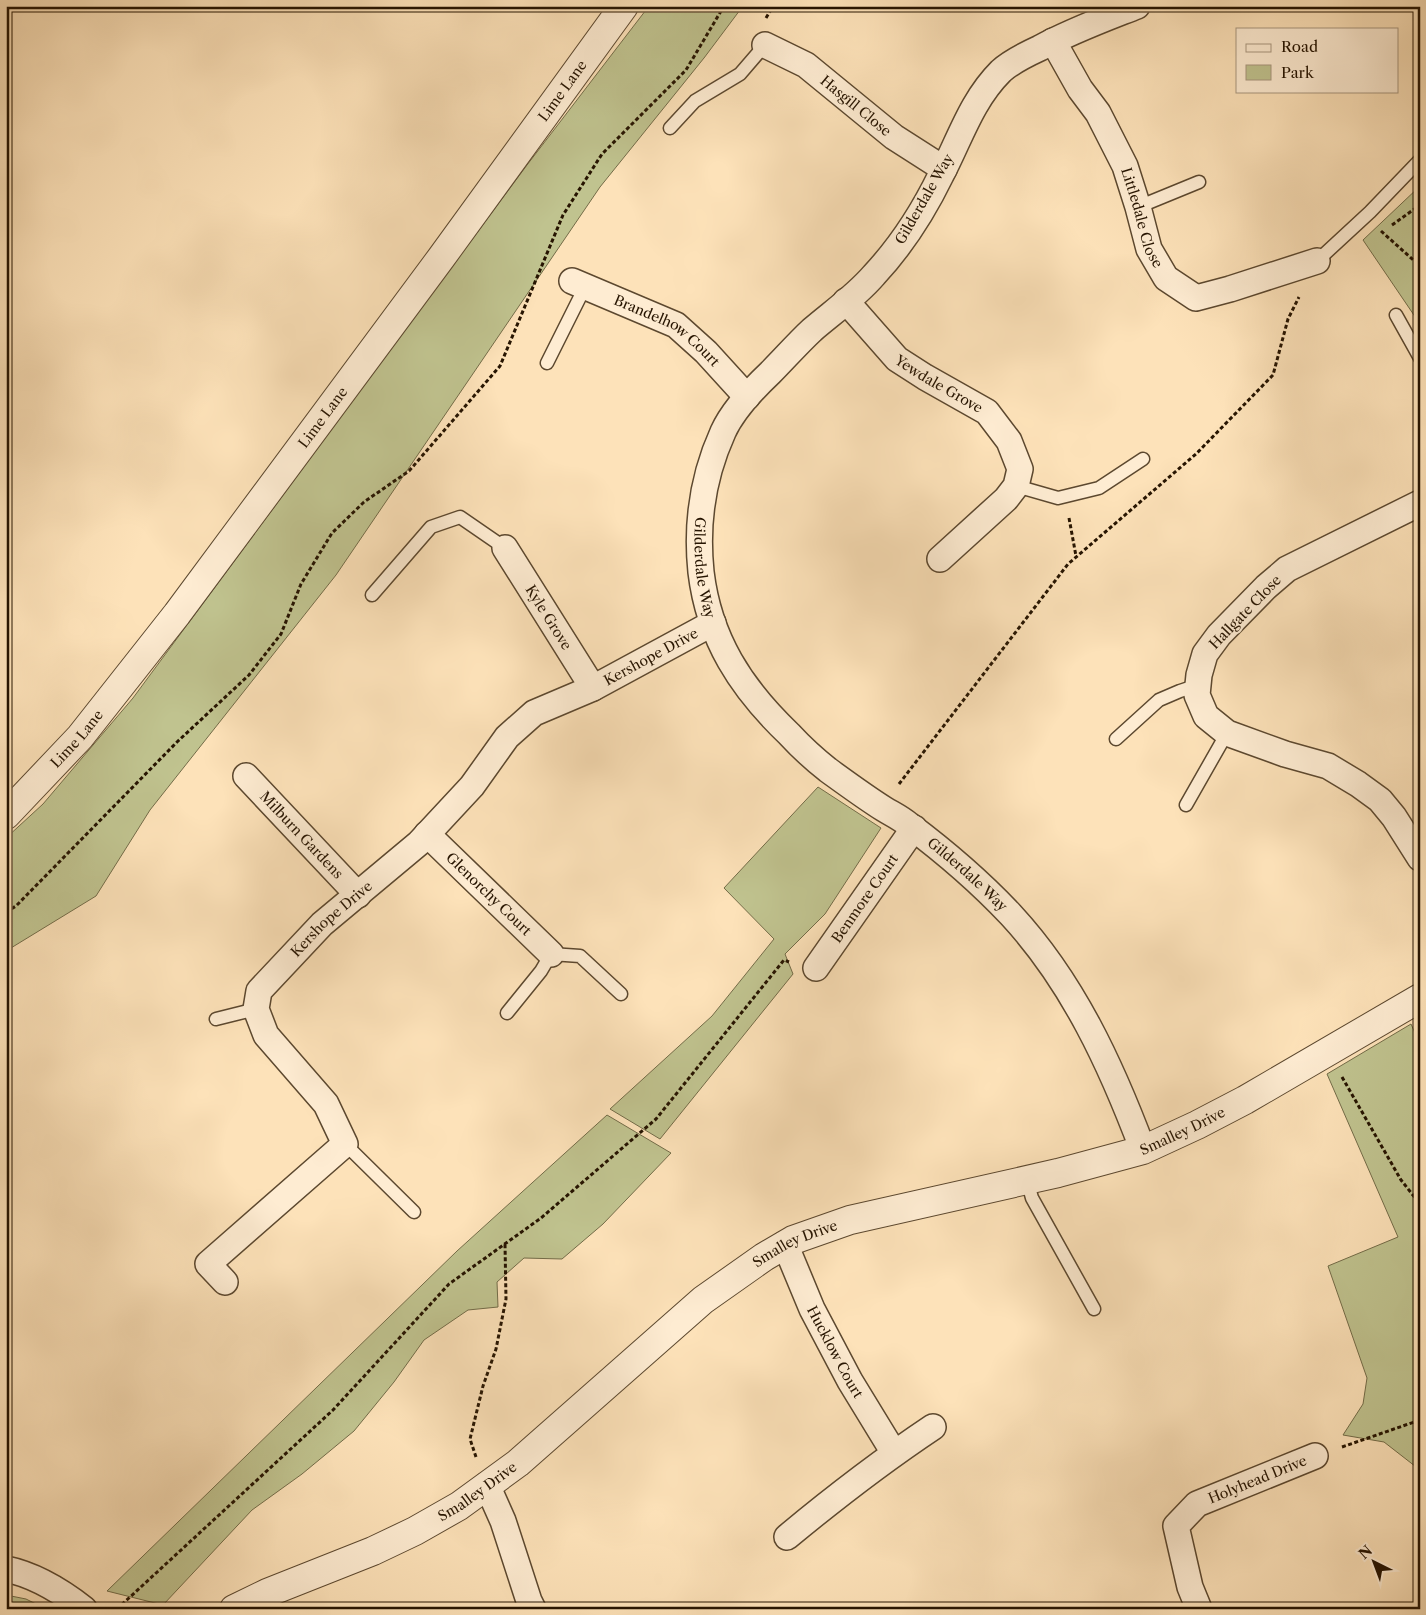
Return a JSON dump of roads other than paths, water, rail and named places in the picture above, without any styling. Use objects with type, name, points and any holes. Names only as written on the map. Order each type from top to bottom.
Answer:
[{"type":"street","name":"Lime Lane","points":[[6,815],[80,737],[177,614],[441,258],[624,6]]},
{"type":"street","name":"Gilderdale Way","points":[[1137,6],[1089,24],[1053,41],[1003,69],[984,92],[969,114],[944,169],[911,227],[897,247],[873,277],[808,334],[747,397],[723,430],[704,490],[700,519],[699,552],[703,583],[713,623],[728,661],[744,685],[763,709],[806,751],[827,769],[914,828],[962,866],[1030,936],[1062,980],[1111,1070],[1143,1150]]},
{"type":"street","name":"Littledale Close","points":[[1053,41],[1080,89],[1098,113],[1125,166],[1149,249],[1166,278],[1196,298],[1230,290],[1317,261]]},
{"type":"street","name":"Hasgill Close","points":[[765,45],[806,65],[894,137],[944,169]]},
{"type":"street","name":"Brandelhow Court","points":[[578,284],[676,325],[706,352],[747,397]]},
{"type":"street","name":"Yewdale Grove","points":[[846,301],[897,359],[987,412],[1009,441],[1020,468],[1016,486]]},
{"type":"street","points":[[940,559],[1006,499],[1016,486]]},
{"type":"street","name":"Hallgate Close","points":[[1420,503],[1288,569],[1266,587],[1218,635],[1205,654],[1199,675],[1197,695],[1206,716],[1227,733],[1285,754],[1328,766],[1380,800],[1394,817],[1420,858]]},
{"type":"street","name":"Kyle Grove","points":[[505,548],[593,688]]},
{"type":"street","name":"Kershope Drive","points":[[256,1009],[260,991],[322,924],[419,843],[472,786],[507,737],[534,713],[593,688],[713,623]]},
{"type":"street","name":"Milburn Gardens","points":[[246,776],[358,894]]},
{"type":"street","name":"Benmore Court","points":[[816,968],[914,828]]},
{"type":"street","name":"Glenorchy Court","points":[[427,834],[552,954]]},
{"type":"street","name":"Smalley Drive","points":[[234,1609],[267,1593],[373,1551],[415,1531],[459,1506],[518,1463],[703,1300],[785,1244],[850,1220],[1028,1180],[1143,1150],[1245,1100],[1420,998]]},
{"type":"street","points":[[225,1282],[208,1264],[345,1144],[326,1104],[266,1035],[256,1009]]},
{"type":"street","name":"Hucklow Court","points":[[785,1244],[812,1310],[850,1381],[894,1453]]},
{"type":"street","points":[[787,1537],[894,1453],[932,1427]]},
{"type":"street","name":"Holyhead Drive","points":[[1199,1609],[1190,1587],[1176,1526],[1197,1504],[1315,1456]]},
{"type":"street","points":[[486,1486],[503,1521],[528,1600],[533,1609]]},
{"type":"street","points":[[6,1569],[32,1576],[68,1597],[84,1609]]},
{"type":"lane","points":[[670,128],[695,101],[740,74],[765,45]]},
{"type":"lane","points":[[1317,261],[1370,212],[1420,160]]},
{"type":"lane","points":[[1138,206],[1199,182]]},
{"type":"lane","points":[[547,363],[578,284]]},
{"type":"lane","points":[[1396,315],[1420,358]]},
{"type":"lane","points":[[1016,486],[1058,498],[1099,488],[1143,459]]},
{"type":"lane","points":[[372,595],[431,527],[460,517],[505,548]]},
{"type":"lane","points":[[1116,740],[1160,700],[1198,685]]},
{"type":"lane","points":[[1186,805],[1227,733]]},
{"type":"lane","points":[[507,1013],[541,971],[552,954],[580,956],[621,994]]},
{"type":"lane","points":[[216,1019],[256,1009]]},
{"type":"lane","points":[[345,1144],[414,1212]]},
{"type":"lane","points":[[1028,1180],[1032,1198],[1094,1308]]}]
